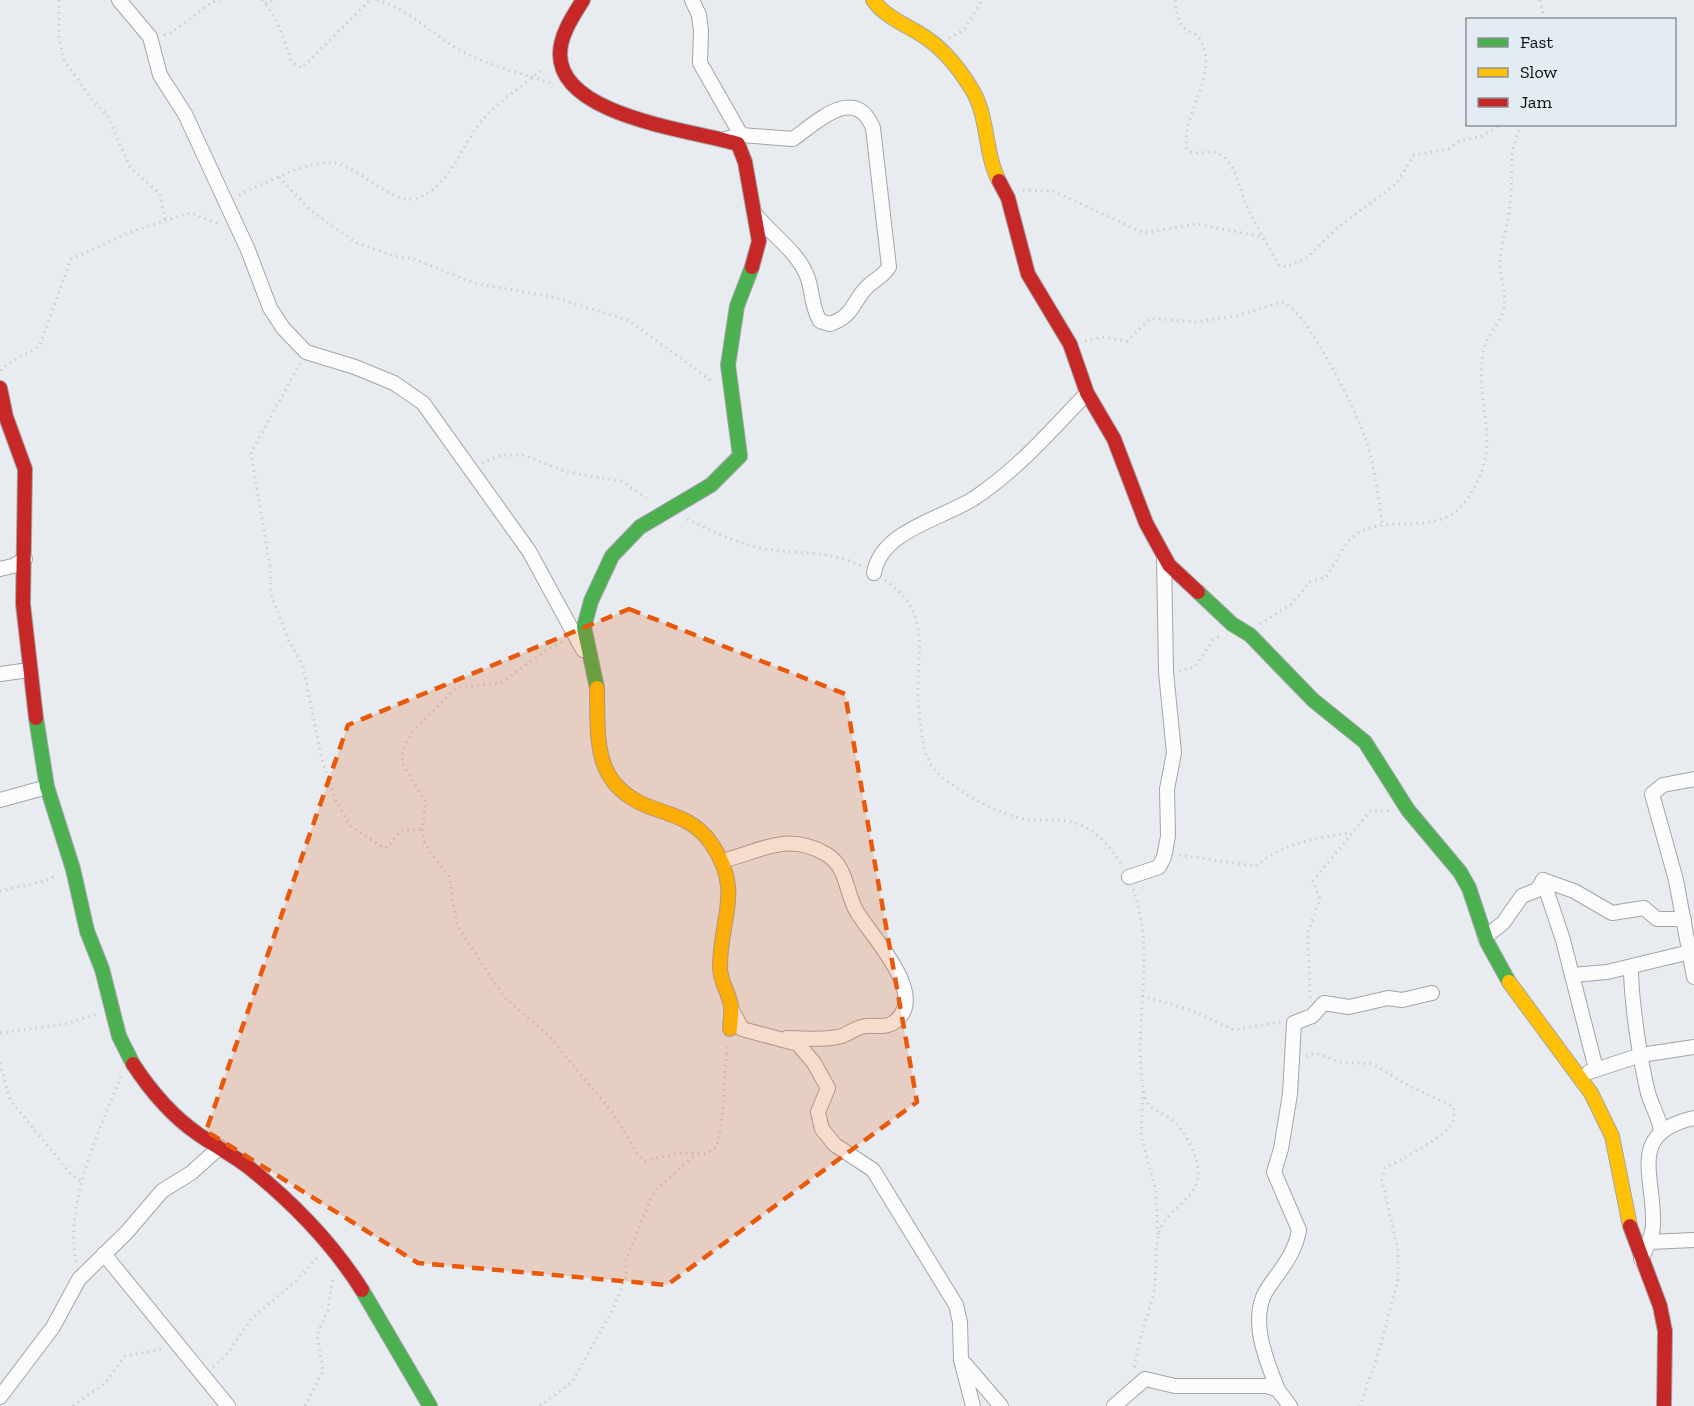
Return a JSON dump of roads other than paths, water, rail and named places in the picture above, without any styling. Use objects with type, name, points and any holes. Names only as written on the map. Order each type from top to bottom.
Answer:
[{"type":"street","points":[[120,0],[150,37],[160,75],[185,114],[242,235],[270,308],[283,328],[306,352],[355,367],[394,383],[423,403],[529,550],[575,637],[596,670]]},
{"type":"street","points":[[583,0],[565,32],[561,48],[561,64],[574,86],[600,106],[674,128],[738,143],[742,150],[759,241],[749,279],[737,306],[728,365],[730,394],[740,456],[712,484],[632,533],[612,555],[584,627],[596,670],[599,700],[599,749],[607,770],[636,801],[672,813],[695,826],[721,861],[730,886],[720,972],[732,1009],[742,1029],[798,1044],[814,1063],[828,1088],[818,1112],[822,1129],[835,1145],[873,1170],[956,1305],[960,1322],[961,1360],[973,1406]]},
{"type":"street","points":[[692,0],[699,15],[700,63],[741,135]]},
{"type":"street","points":[[873,0],[881,11],[927,38],[948,59],[972,89],[980,108],[996,175],[1008,198],[1028,274],[1059,322],[1072,348],[1088,393],[1114,439],[1146,522],[1169,565],[1245,632],[1293,681],[1365,742],[1399,797],[1426,834],[1460,872],[1469,888],[1485,938],[1507,979],[1584,1083],[1612,1136],[1624,1184],[1629,1223],[1660,1306],[1665,1331],[1664,1406]]},
{"type":"street","points":[[725,139],[741,135],[793,139],[828,112],[844,108],[858,110],[868,116],[873,128],[889,267],[884,275],[867,286],[849,314],[830,324],[820,321],[814,312],[807,274],[795,257],[753,212]]},
{"type":"street","points":[[0,388],[6,417],[25,469],[23,604],[29,670],[47,787],[73,868],[87,931],[102,969],[111,1008],[128,1057],[150,1090],[195,1132],[250,1168],[341,1258],[382,1321],[430,1406]]},
{"type":"street","points":[[874,573],[876,559],[883,549],[971,500],[1014,468],[1088,393]]},
{"type":"street","points":[[1129,877],[1159,867],[1165,853],[1168,836],[1167,789],[1174,753],[1166,672],[1164,557]]},
{"type":"street","points":[[0,569],[13,567],[25,559]]},
{"type":"street","points":[[0,674],[29,670]]},
{"type":"street","points":[[1694,779],[1663,785],[1652,792],[1684,919],[1694,977]]},
{"type":"street","points":[[0,800],[47,787]]},
{"type":"street","points":[[721,861],[773,844],[786,843],[825,853],[839,863],[857,912],[894,965],[904,989],[903,1008],[893,1023],[863,1026],[829,1039],[775,1038]]},
{"type":"street","points":[[1485,938],[1503,923],[1522,896],[1537,890],[1543,880]]},
{"type":"street","points":[[1543,880],[1574,891],[1609,912],[1644,908],[1657,920],[1684,919]]},
{"type":"street","points":[[1543,880],[1572,975],[1596,1069]]},
{"type":"street","points":[[1572,975],[1631,967],[1690,952]]},
{"type":"street","points":[[1631,967],[1641,1055],[1648,1093],[1660,1119],[1661,1132]]},
{"type":"street","points":[[1290,1406],[1278,1390],[1260,1342],[1260,1327],[1266,1292],[1285,1267],[1299,1230],[1274,1172],[1281,1149],[1291,1074],[1294,1023],[1313,1015],[1324,1003],[1349,1007],[1388,998],[1402,1000],[1432,993]]},
{"type":"street","points":[[730,1029],[732,1009]]},
{"type":"street","points":[[1584,1083],[1588,1073],[1596,1069],[1641,1055],[1694,1047]]},
{"type":"street","points":[[1641,1259],[1649,1242],[1653,1225],[1647,1156],[1661,1132],[1694,1118]]},
{"type":"street","points":[[0,1397],[53,1328],[79,1279],[162,1191],[191,1173],[220,1147]]},
{"type":"street","points":[[1649,1242],[1694,1240]]},
{"type":"street","points":[[104,1254],[228,1406]]},
{"type":"street","points":[[961,1360],[1001,1406]]},
{"type":"street","points":[[1114,1406],[1145,1379],[1175,1386],[1249,1385],[1267,1386],[1278,1390]]}]
